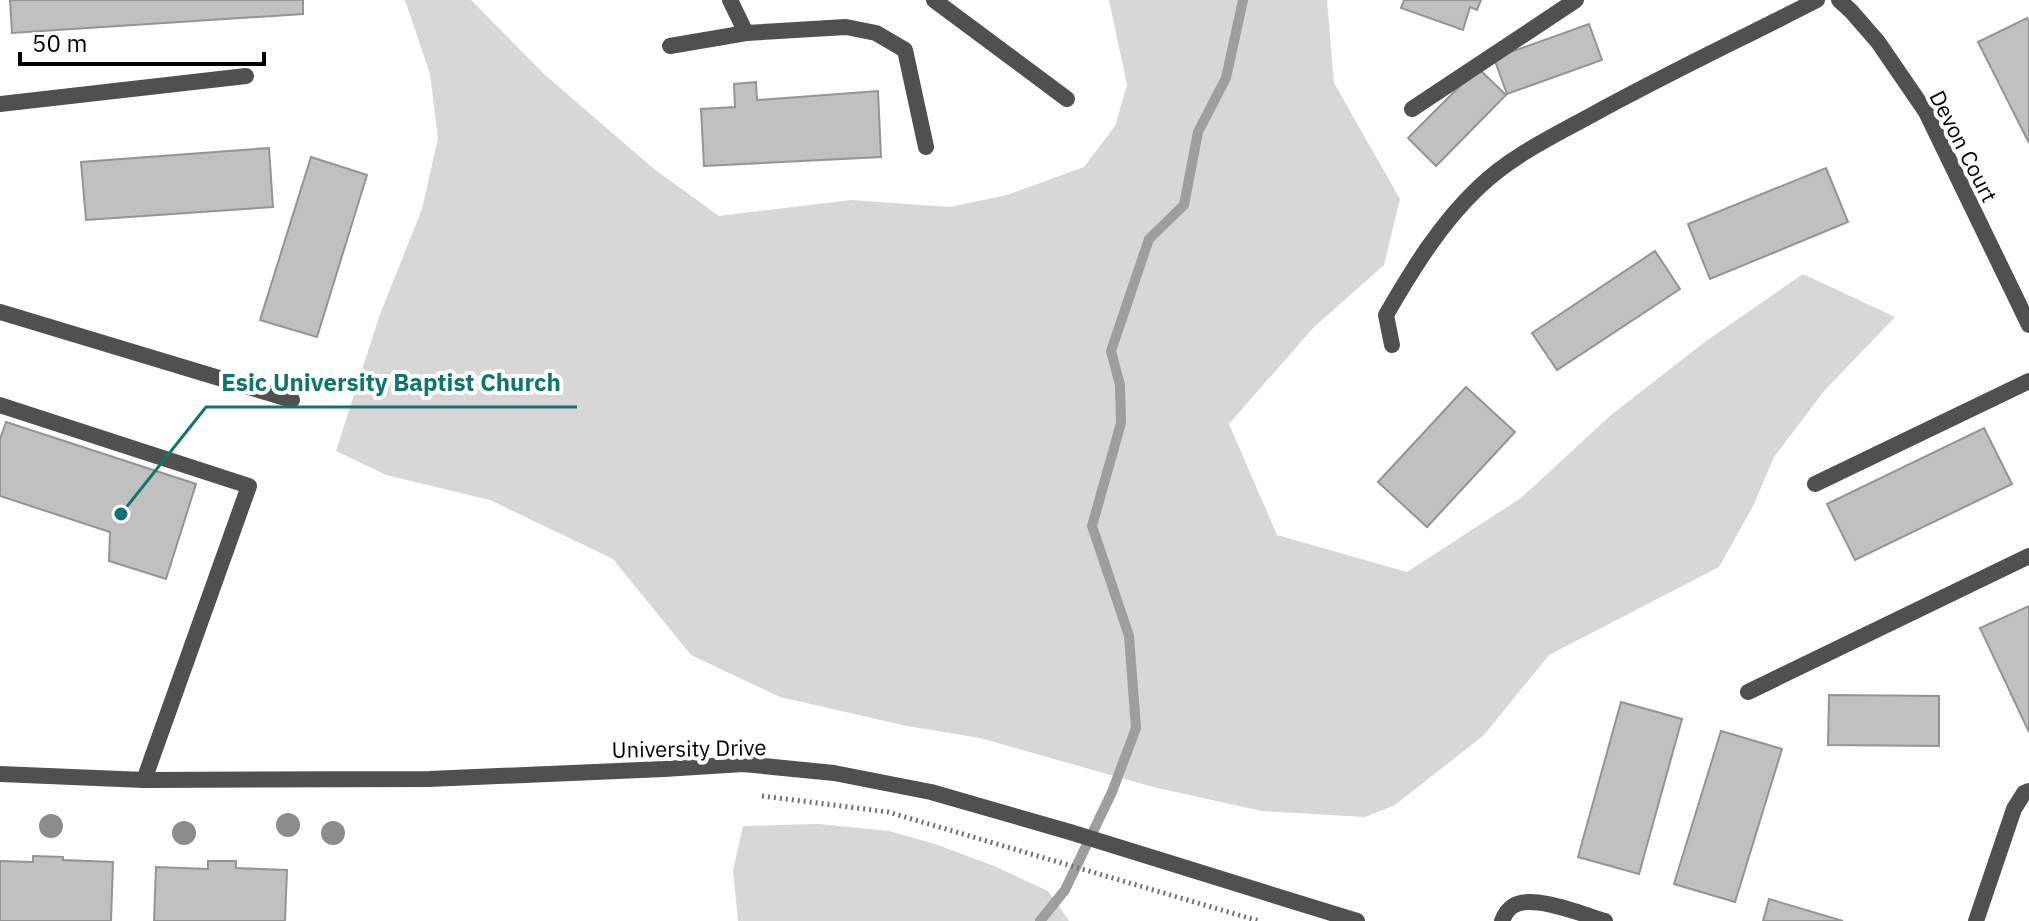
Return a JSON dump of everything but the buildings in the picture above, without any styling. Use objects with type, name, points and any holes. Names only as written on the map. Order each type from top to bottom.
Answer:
[{"type":"street","points":[[730,0],[746,33]]},
{"type":"street","points":[[934,0],[1067,99]]},
{"type":"street","points":[[1412,109],[1576,0]]},
{"type":"street","points":[[1392,345],[1386,315],[1415,264],[1459,207],[1480,186],[1543,141],[1817,0]]},
{"type":"street","name":"Devon Court","points":[[1839,0],[1878,42],[1926,112],[2029,325]]},
{"type":"street","points":[[670,46],[746,33],[846,27],[876,33],[905,50],[926,147]]},
{"type":"street","points":[[0,104],[246,76]]},
{"type":"street","points":[[0,312],[292,400]]},
{"type":"street","points":[[1815,484],[2029,381]]},
{"type":"street","points":[[0,405],[249,486],[144,780]]},
{"type":"street","points":[[1748,692],[2029,556]]},
{"type":"street","name":"University Drive","points":[[0,774],[144,780],[429,779],[743,764],[834,773],[931,792],[1357,921]]},
{"type":"street","points":[[1976,921],[2014,809],[2024,793],[2029,791]]},
{"type":"street","points":[[1502,921],[1513,906],[1538,902],[1605,921]]},
{"type":"path","points":[[762,796],[888,812],[1259,921]]},
{"type":"shaded area","points":[[405,0],[471,0],[544,74],[654,169],[719,216],[852,200],[949,207],[1007,195],[1084,167],[1115,126],[1127,85],[1109,0],[1327,0],[1334,83],[1400,199],[1384,265],[1313,328],[1229,424],[1277,535],[1407,572],[1521,498],[1611,415],[1706,341],[1803,274],[1895,317],[1824,391],[1774,457],[1753,506],[1719,567],[1549,655],[1484,735],[1395,805],[1365,817],[1262,811],[1153,787],[980,738],[907,726],[780,697],[691,655],[613,559],[490,500],[386,475],[336,451],[379,317],[422,209],[438,138],[430,74]]},
{"type":"shaded area","points":[[819,824],[889,831],[994,866],[1048,891],[1069,921],[738,921],[733,870],[743,826]]},
{"type":"waterway","points":[[1040,921],[1065,890],[1112,792],[1136,728],[1129,636],[1092,526],[1121,423],[1120,385],[1111,351],[1149,239],[1184,205],[1198,132],[1226,78],[1243,0]]},
{"type":"place","name":"Esic University Baptist Church","points":[[121,514]]}]
